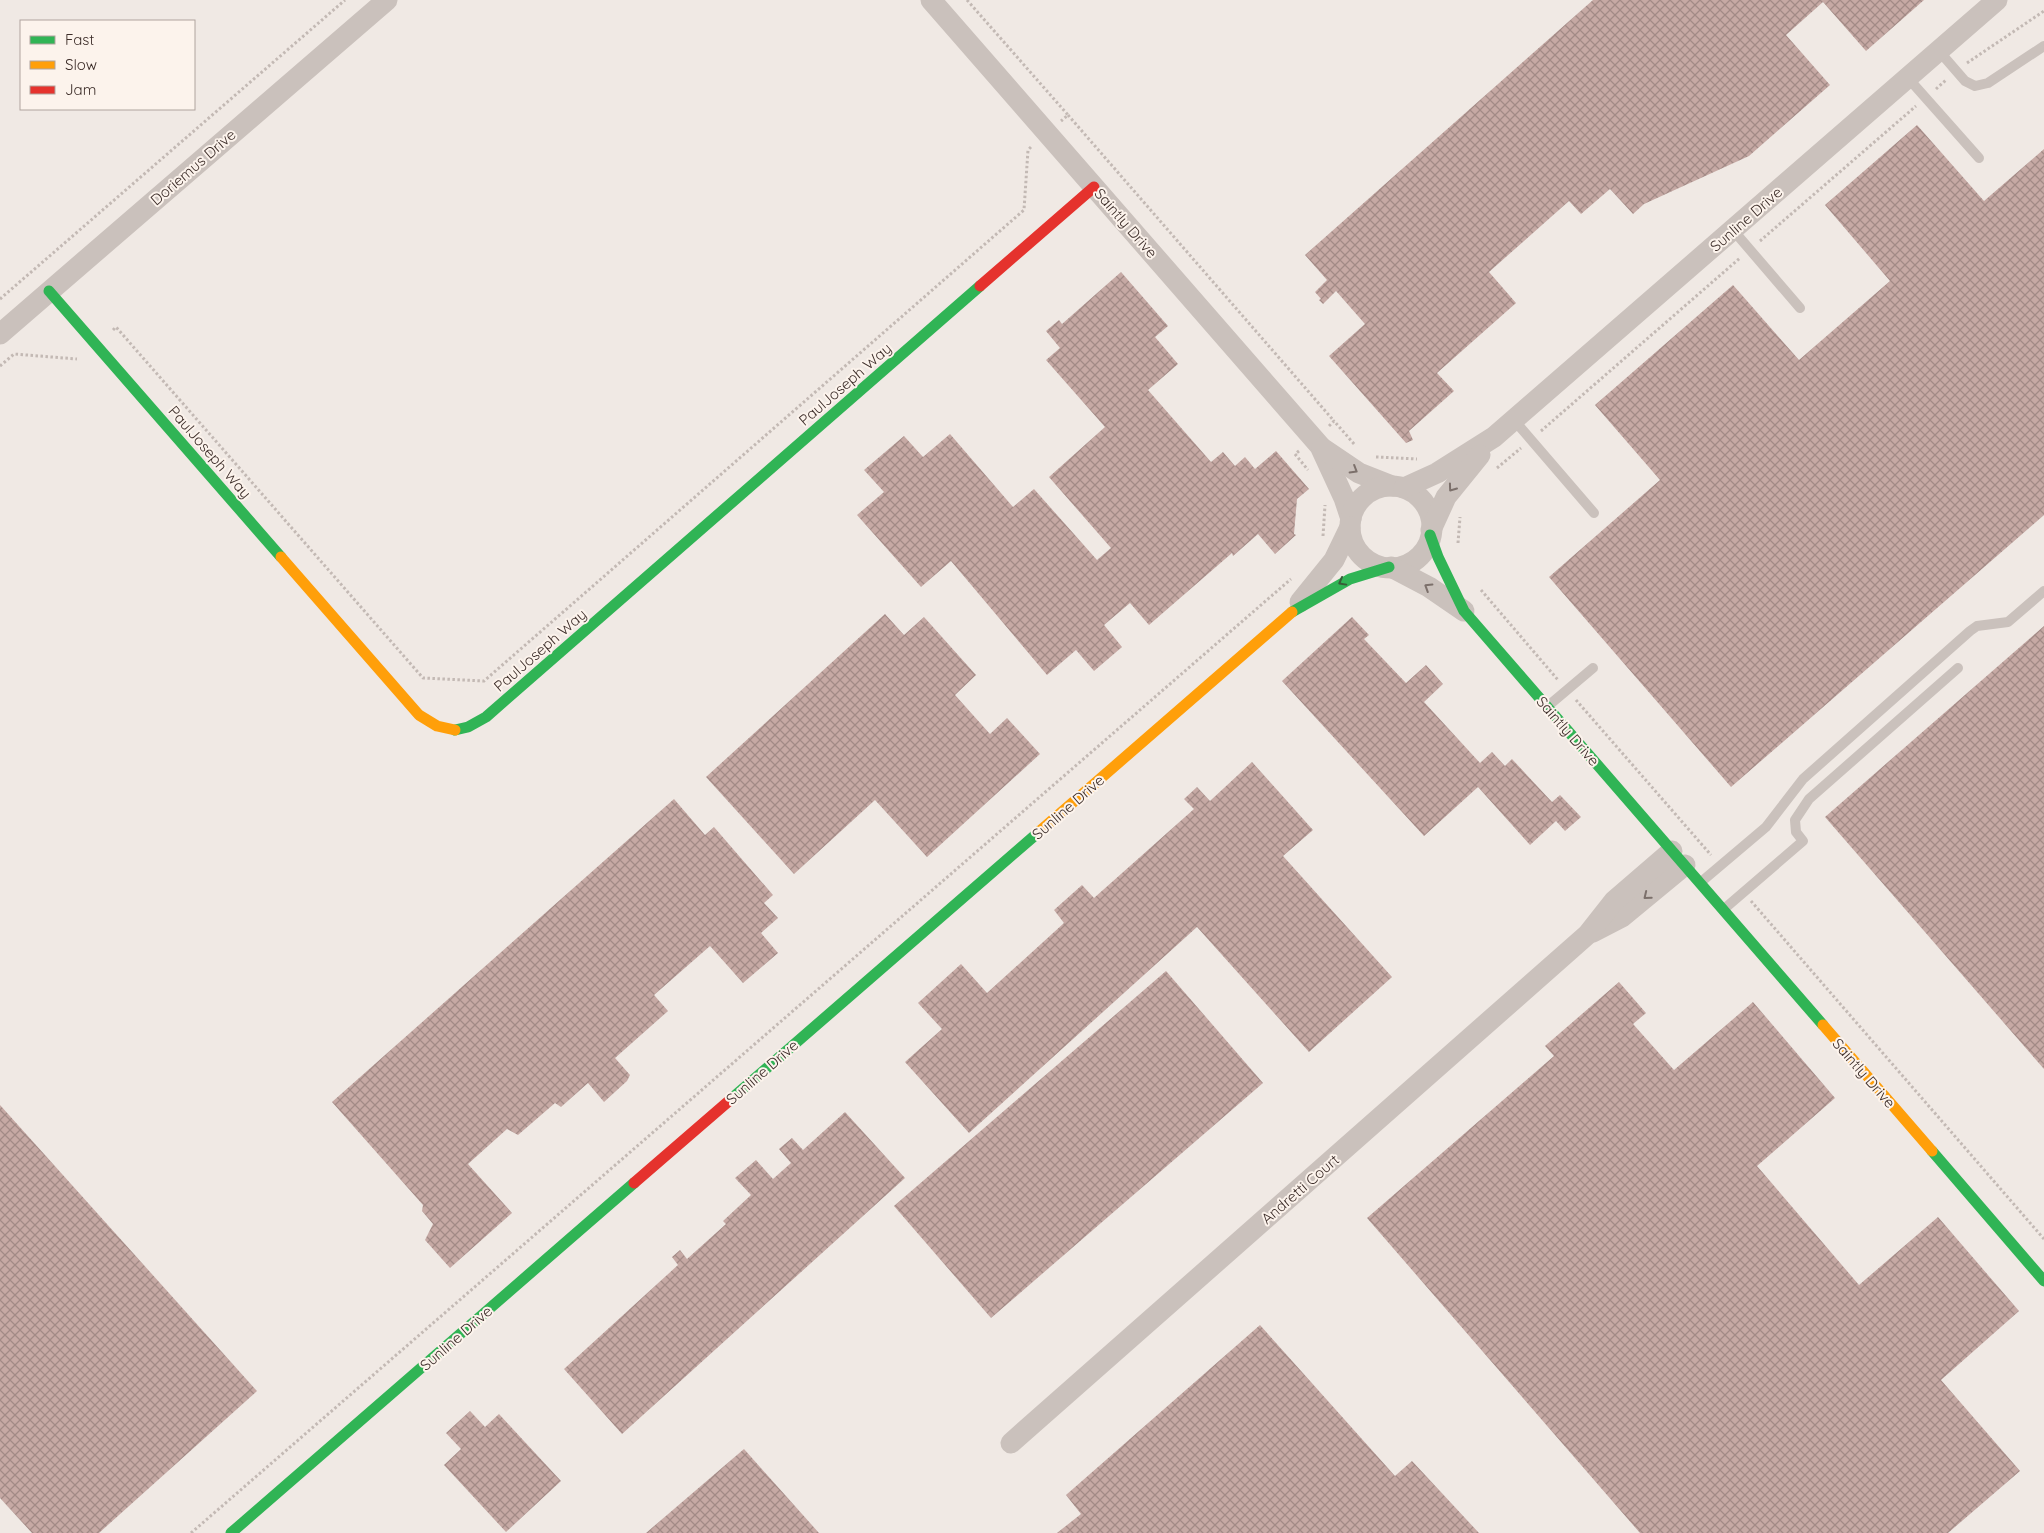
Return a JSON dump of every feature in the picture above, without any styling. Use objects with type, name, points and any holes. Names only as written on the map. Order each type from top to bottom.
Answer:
[{"type":"street","name":"Doriemus Drive","points":[[0,334],[387,0]]},
{"type":"street","name":"Saintly Drive","points":[[931,0],[1317,442],[1359,473],[1398,487]]},
{"type":"street","name":"Sunline Drive","points":[[1398,487],[1437,473],[1494,437],[1997,0]]},
{"type":"street","name":"PaulJoseph Way","points":[[49,291],[419,715],[434,726],[450,730],[468,728],[486,717],[1094,187]]},
{"type":"street","name":"Sunline Drive","points":[[1431,533],[1446,497],[1494,437]]},
{"type":"street","name":"Saintly Drive","points":[[1317,442],[1344,498],[1350,523]]},
{"type":"street","points":[[1398,487],[1416,494],[1425,504],[1430,516],[1431,533],[1425,548],[1416,558],[1404,565],[1390,567],[1372,563],[1358,552],[1351,536],[1350,523],[1357,504],[1362,497],[1376,488],[1398,487]]},
{"type":"street","name":"Sunline Drive","points":[[231,1533],[1292,612],[1334,560],[1350,523]]},
{"type":"street","name":"Saintly Drive","points":[[1431,533],[1438,557],[1464,611]]},
{"type":"street","name":"Saintly Drive","points":[[1390,567],[1429,587],[1464,611],[2044,1280]]},
{"type":"street","name":"Sunline Drive","points":[[1292,612],[1349,578],[1363,572],[1390,567]]},
{"type":"street","name":"Andretti Court","points":[[1011,1443],[1588,934],[1622,917],[1679,858]]},
{"type":"lane","points":[[1938,51],[1970,84],[1981,86],[2044,46]]},
{"type":"lane","points":[[1908,78],[1979,158]]},
{"type":"lane","points":[[1733,230],[1800,308]]},
{"type":"lane","points":[[1514,420],[1594,513]]},
{"type":"lane","points":[[1700,883],[1766,827],[1809,773],[1970,631],[1977,626],[2008,622],[2044,591]]},
{"type":"lane","points":[[1547,707],[1593,668]]},
{"type":"lane","points":[[1723,910],[1803,841],[1796,832],[1795,820],[1809,799],[1958,668]]},
{"type":"path","points":[[0,299],[346,0]]},
{"type":"path","points":[[967,0],[1358,449]]},
{"type":"path","points":[[1497,468],[1956,71],[2044,11]]},
{"type":"path","points":[[0,365],[14,354],[78,359],[116,327],[423,678],[484,681],[1024,210],[1028,150],[1068,115]]},
{"type":"path","points":[[1313,476],[1295,454],[1317,442],[1334,421]]},
{"type":"path","points":[[1374,457],[1420,460]]},
{"type":"path","points":[[1322,543],[1325,499]]},
{"type":"path","points":[[191,1533],[1292,578]]},
{"type":"building","points":[[1593,0],[1924,0],[1866,51],[1823,2],[1786,35],[1830,85],[1749,156],[1644,204],[1633,214],[1610,189],[1581,214],[1569,201],[1489,272],[1516,303],[1437,373],[1454,391],[1409,431],[1413,440],[1406,443],[1329,356],[1365,324],[1336,291],[1323,304],[1319,300],[1321,299],[1315,292],[1327,280],[1305,255]]},
{"type":"building","points":[[1917,125],[1984,201],[2044,149],[2044,515],[1731,787],[1549,577],[1660,480],[1595,405],[1733,285],[1799,360],[1890,281],[1825,205]]},
{"type":"building","points":[[1121,272],[1168,326],[1155,337],[1178,364],[1148,390],[1211,462],[1223,452],[1235,466],[1245,457],[1255,469],[1276,451],[1309,489],[1297,499],[1294,534],[1296,535],[1275,554],[1258,534],[1233,556],[1232,553],[1149,625],[1130,603],[1104,625],[1122,647],[1094,671],[1076,650],[1047,675],[951,561],[921,587],[857,515],[884,492],[864,470],[904,436],[923,457],[950,434],[1013,507],[1034,489],[1097,560],[1111,548],[1049,477],[1105,427],[1046,360],[1060,348],[1046,331],[1059,320],[1062,324]]},
{"type":"building","points":[[885,614],[904,635],[924,617],[976,675],[955,695],[990,734],[1007,718],[1040,754],[927,857],[875,800],[794,874],[706,777]]},
{"type":"building","points":[[1352,617],[1369,635],[1364,639],[1406,683],[1426,665],[1443,684],[1424,702],[1480,763],[1492,752],[1505,766],[1512,759],[1552,802],[1560,795],[1581,817],[1565,831],[1556,821],[1530,845],[1478,787],[1424,836],[1282,681]]},
{"type":"building","points":[[2044,626],[2044,1069],[1825,817]]},
{"type":"building","points":[[1252,762],[1313,830],[1283,856],[1392,977],[1309,1052],[1197,927],[969,1133],[905,1062],[942,1029],[918,1003],[961,964],[987,993],[1064,923],[1054,910],[1082,885],[1094,898],[1194,809],[1184,799],[1197,787],[1210,801]]},
{"type":"building","points":[[674,799],[705,835],[714,827],[773,895],[764,903],[778,918],[761,933],[778,953],[743,983],[710,946],[654,995],[668,1011],[615,1058],[630,1075],[627,1081],[604,1102],[588,1083],[561,1107],[555,1103],[518,1135],[507,1129],[468,1164],[512,1213],[450,1268],[425,1240],[433,1224],[422,1211],[423,1205],[332,1102]]},
{"type":"building","points":[[1166,971],[1263,1083],[991,1318],[894,1206]]},
{"type":"building","points":[[1619,982],[1646,1013],[1633,1024],[1674,1070],[1753,1002],[1835,1098],[1757,1166],[1859,1285],[1938,1217],[2019,1311],[1941,1380],[2020,1471],[1948,1533],[1640,1533],[1367,1218],[1554,1056],[1545,1046]]},
{"type":"building","points":[[0,1105],[257,1391],[99,1533],[32,1533],[0,1498]]},
{"type":"building","points":[[845,1112],[905,1178],[622,1434],[564,1369],[678,1265],[672,1257],[680,1250],[687,1259],[726,1224],[723,1221],[751,1195],[735,1178],[756,1160],[773,1179],[791,1163],[779,1149],[792,1138],[803,1150]]},
{"type":"building","points":[[1260,1325],[1395,1476],[1412,1461],[1479,1533],[1057,1533],[1081,1514],[1066,1495]]},
{"type":"building","points":[[470,1411],[485,1427],[499,1414],[561,1481],[506,1532],[444,1465],[461,1449],[446,1433]]},
{"type":"building","points":[[744,1449],[819,1533],[646,1533]]},
{"type":"traffic: fast","points":[[455,730],[468,727],[486,717],[980,286]]},
{"type":"traffic: fast","points":[[49,291],[281,557]]},
{"type":"traffic: fast","points":[[1430,535],[1438,557],[1464,611],[1823,1025]]},
{"type":"traffic: fast","points":[[1292,612],[1350,579],[1389,567]]},
{"type":"traffic: fast","points":[[730,1100],[1040,831]]},
{"type":"traffic: fast","points":[[1932,1151],[2044,1281]]},
{"type":"traffic: fast","points":[[231,1533],[634,1183]]},
{"type":"traffic: slow","points":[[281,557],[419,715],[437,726],[455,730]]},
{"type":"traffic: slow","points":[[1040,831],[1292,612]]},
{"type":"traffic: slow","points":[[1823,1025],[1932,1151]]},
{"type":"traffic: jam","points":[[980,286],[1094,187]]},
{"type":"traffic: jam","points":[[634,1183],[730,1100]]}]
